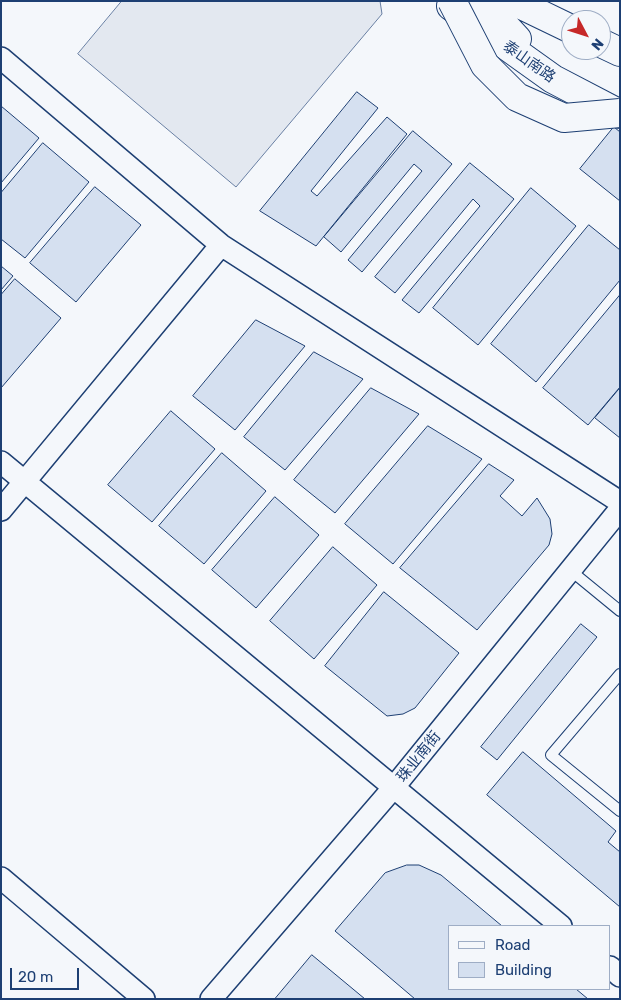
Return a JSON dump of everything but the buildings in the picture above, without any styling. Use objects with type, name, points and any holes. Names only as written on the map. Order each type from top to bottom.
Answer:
[{"type":"highway","name":"泰山南路","points":[[444,1],[553,79],[620,114]]},
{"type":"highway","points":[[452,1],[485,65],[517,98],[564,118],[620,114]]},
{"type":"highway","points":[[482,1],[553,79]]},
{"type":"highway","points":[[513,1],[561,24]]},
{"type":"street","points":[[1,58],[221,245],[620,502]]},
{"type":"street","points":[[1,510],[221,245]]},
{"type":"street","points":[[1,462],[560,925]]},
{"type":"street","name":"珠业南街","points":[[211,999],[394,787],[620,509]]},
{"type":"street","points":[[1,878],[144,999]]},
{"type":"lane","points":[[570,570],[620,611]]},
{"type":"lane","points":[[620,674],[551,754],[620,811]]},
{"type":"shaded area","points":[[122,1],[380,1],[382,14],[236,187],[78,54]]}]
